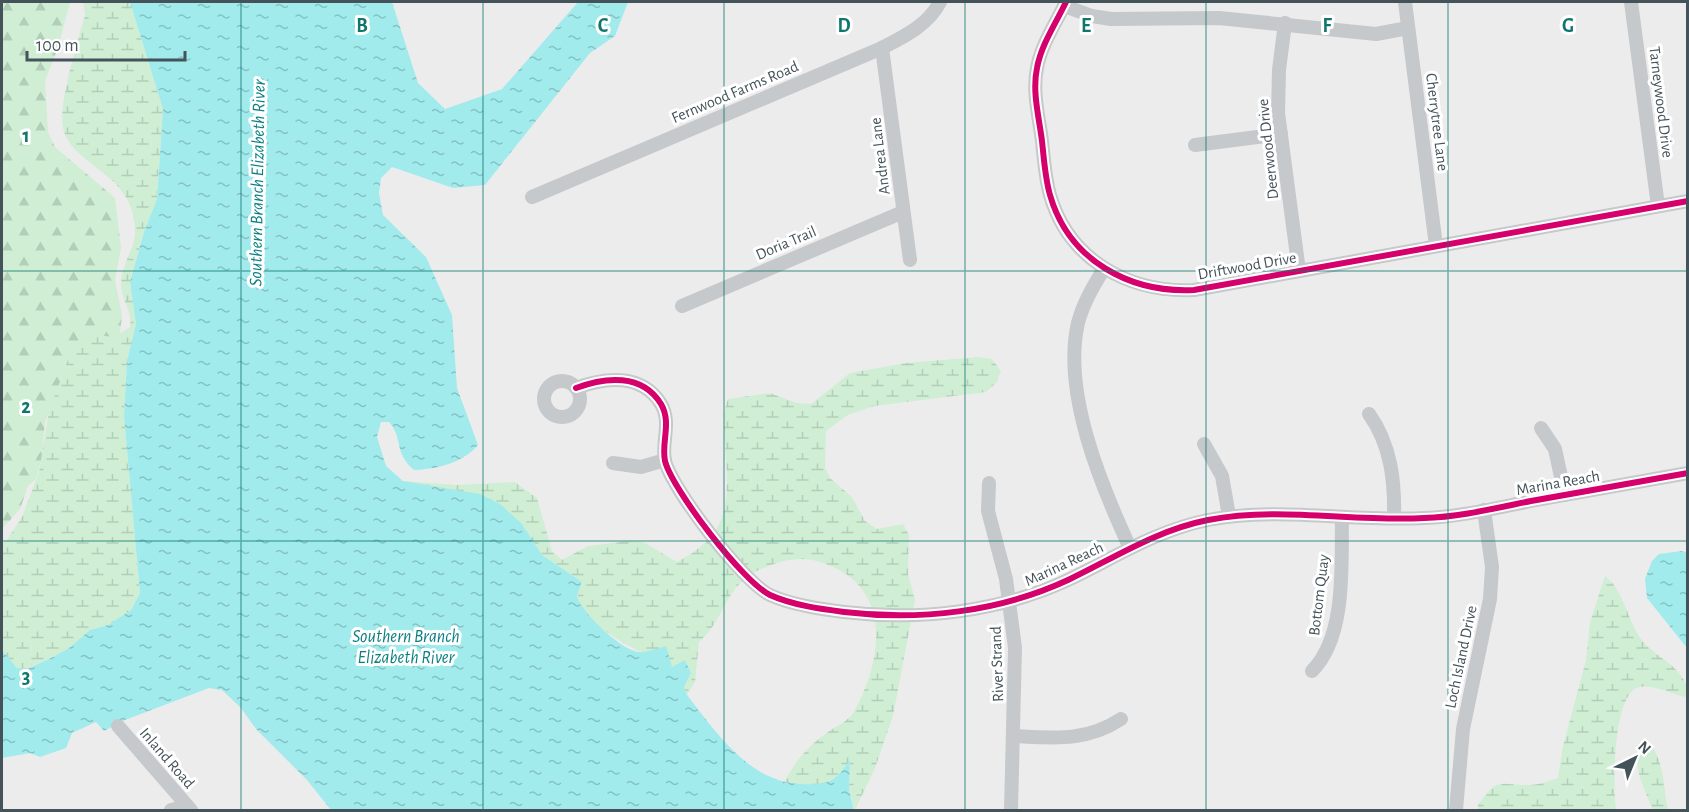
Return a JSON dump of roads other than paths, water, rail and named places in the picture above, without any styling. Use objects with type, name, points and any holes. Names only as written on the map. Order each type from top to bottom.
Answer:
[{"type":"street","name":"Fernwood Farms Road","points":[[532,197],[882,48],[914,31],[940,2]]},
{"type":"street","name":"Cherrytree Lane","points":[[1405,2],[1436,246]]},
{"type":"street","name":"Tarneywood Drive","points":[[1631,2],[1658,206]]},
{"type":"street","points":[[1065,4],[1092,16],[1111,19],[1218,18],[1376,34],[1408,28]]},
{"type":"street","name":"Driftwood Drive","points":[[1065,4],[1041,51],[1037,69],[1036,98],[1050,194],[1061,222],[1080,248],[1104,269],[1144,287],[1173,291],[1194,290],[1688,201]]},
{"type":"street","name":"Deerwood Drive","points":[[1285,23],[1278,91],[1281,134],[1299,271]]},
{"type":"street","name":"Andrea Lane","points":[[882,48],[910,260]]},
{"type":"street","points":[[1195,145],[1281,134]]},
{"type":"street","name":"Doria Trail","points":[[682,306],[903,212]]},
{"type":"street","points":[[1104,269],[1089,292],[1078,323],[1075,368],[1095,465],[1130,548]]},
{"type":"street","name":"Marina Reach","points":[[576,388],[597,380],[621,379],[641,386],[651,393],[660,402],[665,414],[665,460],[681,491],[741,570],[769,594],[847,612],[944,612],[977,609],[1010,601],[1068,579],[1130,548],[1187,525],[1229,516],[1263,514],[1394,518],[1444,517],[1688,473]]},
{"type":"street","points":[[1369,414],[1382,432],[1388,453],[1394,487],[1394,518]]},
{"type":"street","points":[[1541,428],[1555,449],[1565,495]]},
{"type":"street","points":[[1204,444],[1222,476],[1229,516]]},
{"type":"street","points":[[613,463],[641,467],[665,460]]},
{"type":"street","name":"River Strand","points":[[989,483],[988,510],[1010,601],[1016,674],[1011,810]]},
{"type":"street","name":"Loch Island Drive","points":[[1456,810],[1463,729],[1491,583],[1490,550],[1484,510]]},
{"type":"street","name":"Bottom Quay","points":[[1312,672],[1325,655],[1334,636],[1340,576],[1342,517]]},
{"type":"street","points":[[1014,736],[1082,736],[1102,732],[1121,719]]},
{"type":"street","name":"Inland Road","points":[[118,726],[189,808]]},
{"type":"street","points":[[171,810],[189,808]]},
{"type":"water","name":"Southern Branch Elizabeth River","points":[[130,2],[392,2],[418,83],[445,109],[502,89],[578,2],[628,2],[615,36],[590,53],[485,185],[453,188],[392,167],[381,178],[379,193],[383,215],[426,257],[452,315],[457,388],[478,445],[457,461],[414,470],[403,457],[394,428],[389,422],[381,422],[377,437],[386,466],[403,481],[480,494],[500,504],[522,524],[542,555],[582,582],[577,596],[580,603],[612,637],[638,652],[666,646],[672,667],[685,660],[691,673],[684,687],[687,695],[722,739],[749,765],[781,781],[818,784],[834,778],[850,760],[849,790],[854,810],[331,810],[307,780],[256,729],[241,708],[222,690],[209,688],[125,720],[104,731],[96,722],[72,733],[66,748],[40,757],[30,753],[2,758],[2,650],[17,668],[27,669],[69,648],[90,630],[108,625],[131,610],[140,593],[124,416],[127,361],[136,324],[130,282],[144,232],[157,199],[163,109]]},
{"type":"water","points":[[1682,551],[1687,553],[1687,648],[1647,598],[1645,579],[1652,561],[1659,554]]}]
